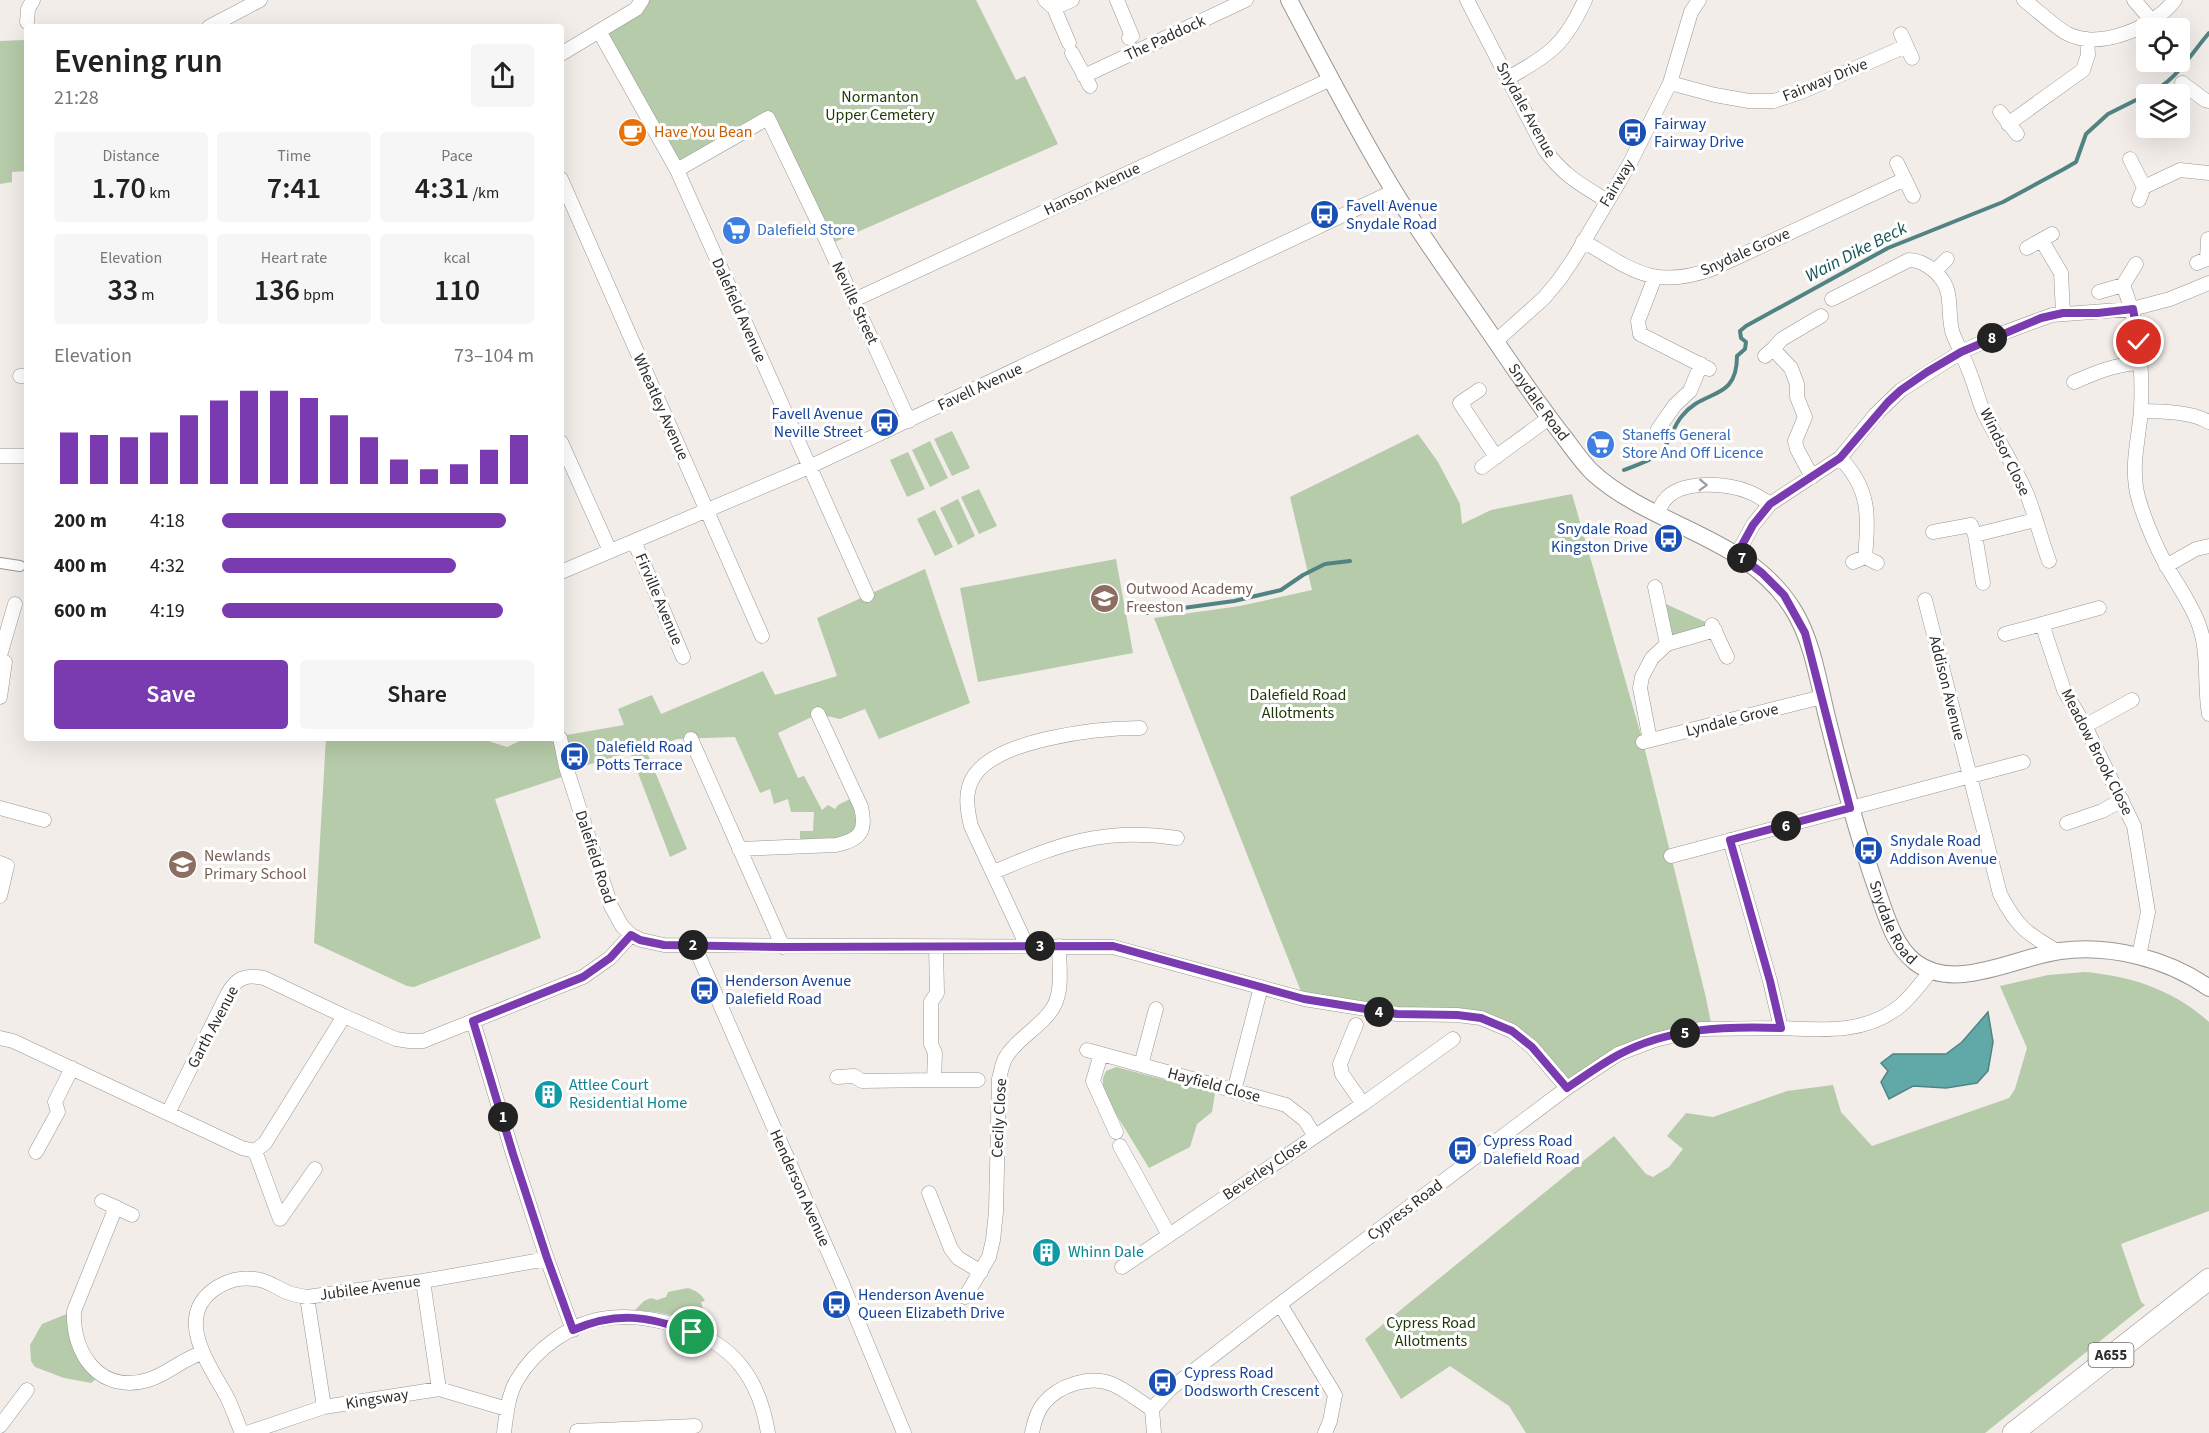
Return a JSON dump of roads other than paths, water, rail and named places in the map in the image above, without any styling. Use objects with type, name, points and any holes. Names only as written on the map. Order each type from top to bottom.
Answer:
[{"type":"main road","name":"A655","points":[[2013,1433],[2209,1279]]},
{"type":"street","points":[[27,22],[28,9],[33,0]]},
{"type":"street","points":[[215,24],[260,0]]},
{"type":"street","points":[[564,52],[636,9],[642,0]]},
{"type":"street","points":[[1049,4],[1072,0]]},
{"type":"street","points":[[1117,0],[1132,36],[1129,38]]},
{"type":"street","name":"The Paddock","points":[[1049,4],[1087,81],[1246,0]]},
{"type":"street","name":"Snydale Road","points":[[1289,0],[1394,191],[1550,418],[1591,471],[1616,491],[1737,554],[1762,573],[1784,595],[1805,633],[1850,808],[1893,932],[1906,953],[1916,963],[1931,971],[1960,976],[2057,951],[2086,949],[2139,956],[2195,978],[2209,988]]},
{"type":"street","name":"Snydale Avenue","points":[[1467,0],[1545,150],[1557,166],[1573,180],[1606,200]]},
{"type":"street","points":[[1508,78],[1546,57],[1569,30],[1585,0]]},
{"type":"street","name":"Fairway","points":[[1496,341],[1544,298],[1559,280],[1629,165],[1670,83],[1691,12],[1699,0]]},
{"type":"street","points":[[2024,0],[2067,34],[2087,39],[2107,39],[2136,29]]},
{"type":"street","points":[[2134,0],[2149,18]]},
{"type":"street","points":[[2155,18],[2175,0]]},
{"type":"street","name":"Dalefield Avenue","points":[[599,31],[677,170],[867,595]]},
{"type":"street","points":[[2000,112],[2012,129],[2083,70],[2088,55],[2087,39]]},
{"type":"street","name":"Fairway Drive","points":[[1670,83],[1715,95],[1749,100],[1774,100],[1801,92],[1907,46]]},
{"type":"street","name":"Hanson Avenue","points":[[854,300],[1331,79]]},
{"type":"street","points":[[2182,82],[2205,100],[2209,100]]},
{"type":"street","name":"Neville Street","points":[[677,170],[768,118],[909,421]]},
{"type":"street","points":[[2130,159],[2142,193],[2180,170],[2209,173]]},
{"type":"street","points":[[1897,164],[1913,196]]},
{"type":"street","name":"Snydale Grove","points":[[1583,241],[1628,267],[1655,277],[1683,278],[1712,269],[1905,180]]},
{"type":"street","name":"Wheatley Avenue","points":[[564,185],[762,636]]},
{"type":"street","name":"Favell Avenue","points":[[564,571],[809,467],[1394,191]]},
{"type":"street","points":[[2027,248],[2047,238],[2061,273],[2063,313]]},
{"type":"street","points":[[2205,261],[2208,239]]},
{"type":"street","points":[[1832,299],[1910,260],[1915,260],[1935,271],[1947,259]]},
{"type":"street","points":[[2099,292],[2122,285],[2136,264]]},
{"type":"street","name":"Windsor Close","points":[[1935,271],[1947,289],[1951,327],[1984,414],[2014,466],[2027,495],[2049,561]]},
{"type":"street","points":[[1655,277],[1638,321],[1640,334],[1705,367],[1690,391],[1675,405],[1658,429]]},
{"type":"street","points":[[1737,554],[1753,525],[1770,504],[1840,458],[1876,414],[1901,390],[1961,352],[2026,324],[2063,313],[2098,313],[2133,309],[2170,299],[2209,283]]},
{"type":"street","points":[[2122,285],[2133,309],[2141,363],[2140,411],[2134,470],[2136,491],[2166,566],[2193,609],[2201,630],[2207,655],[2209,714]]},
{"type":"street","points":[[1812,477],[1795,441],[1805,417],[1797,397],[1797,384],[1791,368],[1769,352],[1782,339],[1821,316]]},
{"type":"street","points":[[2074,382],[2091,381],[2106,368],[2125,363],[2141,363]]},
{"type":"street","points":[[1479,390],[1460,404],[1496,457]]},
{"type":"street","points":[[2140,411],[2186,414],[2209,422]]},
{"type":"street","points":[[1482,467],[1550,418]]},
{"type":"street","name":"Firville Avenue","points":[[564,449],[610,551]]},
{"type":"street","points":[[0,456],[24,456]]},
{"type":"street","points":[[1840,458],[1858,478],[1868,513],[1865,560]]},
{"type":"street","points":[[1658,514],[1664,500],[1676,491],[1692,485],[1718,485],[1748,492],[1770,504]]},
{"type":"street","name":"Windsor Close","points":[[1933,532],[1971,525],[1975,535],[2035,520]]},
{"type":"street","points":[[1975,535],[1983,583]]},
{"type":"street","name":"Firville Avenue","points":[[634,541],[683,657]]},
{"type":"street","points":[[2166,566],[2196,549],[2209,546]]},
{"type":"street","points":[[0,563],[20,567]]},
{"type":"street","points":[[1659,591],[1667,644],[1714,627],[1726,657]]},
{"type":"street","name":"Addison Avenue","points":[[1925,600],[2000,894],[2012,917],[2030,935],[2057,951]]},
{"type":"street","points":[[0,689],[3,629],[15,604]]},
{"type":"street","points":[[2005,634],[2099,608]]},
{"type":"street","name":"Meadow Brook Close","points":[[2042,624],[2058,675],[2122,800],[2137,839],[2148,912],[2139,956]]},
{"type":"street","name":"Lyndale Grove","points":[[1667,644],[1652,658],[1642,676],[1640,688],[1646,741],[1822,697]]},
{"type":"street","points":[[2085,726],[2132,700]]},
{"type":"street","points":[[739,849],[836,845],[858,836],[863,828],[864,818],[861,807],[818,714]]},
{"type":"street","points":[[1028,946],[971,826],[967,809],[968,793],[973,777],[987,761],[1012,750],[1069,734],[1140,728]]},
{"type":"street","points":[[691,739],[783,947]]},
{"type":"street","name":"Dalefield Road","points":[[561,741],[566,767],[611,906],[622,926],[631,935]]},
{"type":"street","points":[[1671,856],[2023,762]]},
{"type":"street","points":[[2067,823],[2102,811],[2122,800]]},
{"type":"street","points":[[0,808],[44,820]]},
{"type":"street","points":[[994,872],[1046,850],[1101,836],[1130,834],[1177,838]]},
{"type":"street","points":[[1730,840],[1781,1028]]},
{"type":"street","points":[[0,863],[7,866],[0,896]]},
{"type":"street","points":[[631,935],[640,940],[664,945],[1113,946],[1304,999],[1375,1012],[1481,1018],[1512,1031],[1532,1047],[1567,1088]]},
{"type":"street","name":"Garth Avenue","points":[[168,1113],[226,995],[233,984],[242,977],[252,975],[264,978],[396,1039],[423,1041],[583,977],[610,958],[631,935]]},
{"type":"street","name":"Henderson Avenue","points":[[694,945],[842,1283],[904,1433]]},
{"type":"street","name":"Cecily Close","points":[[965,1297],[989,1257],[993,1240],[996,1212],[999,1079],[1004,1058],[1054,1006],[1059,990],[1059,946]]},
{"type":"street","points":[[934,1080],[935,1053],[931,1044],[931,1002],[937,993],[936,947]]},
{"type":"street","name":"Cypress Road","points":[[1152,1409],[1170,1389],[1281,1304],[1567,1088],[1618,1054],[1655,1040],[1712,1028],[1852,1028],[1870,1023],[1901,1005],[1931,971]]},
{"type":"street","points":[[1234,1090],[1261,987]]},
{"type":"street","points":[[255,1151],[265,1143],[344,1016]]},
{"type":"street","points":[[1141,1065],[1150,1016]]},
{"type":"street","points":[[473,1021],[547,1258],[573,1330]]},
{"type":"street","points":[[1356,1026],[1340,1064],[1342,1074],[1363,1104]]},
{"type":"street","points":[[0,1038],[13,1041],[242,1148],[255,1151]]},
{"type":"street","name":"Beverley Close","points":[[1122,1267],[1363,1104],[1453,1039]]},
{"type":"street","name":"Hayfield Close","points":[[1087,1050],[1286,1105],[1305,1120],[1314,1135]]},
{"type":"street","points":[[1101,1054],[1093,1082],[1116,1132]]},
{"type":"street","points":[[36,1152],[58,1112],[56,1102],[72,1068]]},
{"type":"street","points":[[837,1077],[854,1076],[862,1081],[978,1080]]},
{"type":"street","points":[[1120,1146],[1169,1235]]},
{"type":"street","points":[[255,1151],[280,1219],[315,1169]]},
{"type":"street","points":[[929,1193],[951,1249],[958,1258],[981,1272]]},
{"type":"street","points":[[102,1201],[132,1215]]},
{"type":"street","points":[[116,1207],[74,1311],[75,1334],[83,1355],[101,1375],[130,1383],[163,1374],[186,1358],[202,1353]]},
{"type":"street","name":"Jubilee Avenue","points":[[242,1433],[202,1353],[196,1335],[196,1316],[202,1303],[211,1291],[225,1282],[241,1278],[259,1279],[289,1293],[307,1297],[423,1281],[547,1258]]},
{"type":"street","points":[[423,1281],[439,1389]]},
{"type":"street","points":[[307,1297],[324,1407]]},
{"type":"street","points":[[1281,1304],[1335,1395],[1325,1433]]},
{"type":"street","points":[[504,1433],[507,1409],[516,1382],[529,1362],[543,1348],[573,1330],[608,1318],[648,1320],[671,1324],[718,1344],[741,1366],[753,1383],[760,1400],[768,1433]]},
{"type":"street","points":[[1032,1433],[1035,1418],[1044,1403],[1057,1392],[1074,1383],[1093,1381],[1111,1384],[1152,1409],[1154,1433]]},
{"type":"street","name":"Kingsway","points":[[247,1433],[324,1407],[439,1389],[507,1409]]},
{"type":"street","points":[[0,1426],[27,1390]]},
{"type":"street","points":[[577,1431],[636,1431],[695,1426]]},
{"type":"water","points":[[1988,1012],[1993,1042],[1988,1071],[1977,1083],[1946,1088],[1913,1086],[1889,1099],[1881,1082],[1888,1071],[1881,1063],[1893,1054],[1946,1054],[1962,1042]]},
{"type":"waterway","name":"Wain Dike Beck","points":[[2164,84],[2174,76],[2209,33]]},
{"type":"waterway","name":"Wain Dike Beck","points":[[1624,470],[1661,452],[1679,420],[1691,407],[1718,393],[1732,381],[1736,371],[1737,356],[1745,349],[1746,342],[1741,338],[1740,331],[1746,326],[1888,248],[2003,202],[2064,169],[2076,162],[2086,134],[2108,114],[2136,100]]},
{"type":"waterway","points":[[1147,613],[1234,601],[1281,590],[1325,564],[1350,561]]},
{"type":"place","name":"Have You Bean","points":[[633,132]]},
{"type":"place","name":"Fairway Fairway Drive","points":[[1633,133]]},
{"type":"place","name":"Favell Avenue Snydale Road","points":[[1325,215]]},
{"type":"place","name":"Dalefield Store","points":[[736,230]]},
{"type":"place","name":"Favell Avenue Neville Street","points":[[884,423]]},
{"type":"place","name":"Staneffs General Store And Off Licence","points":[[1601,444]]},
{"type":"place","name":"Snydale Road Kingston Drive","points":[[1669,538]]},
{"type":"place","name":"Outwood Academy Freeston","points":[[1105,598]]},
{"type":"place","name":"Dalefield Road Potts Terrace","points":[[575,756]]},
{"type":"place","name":"Snydale Road Addison Avenue","points":[[1869,850]]},
{"type":"place","name":"Newlands Primary School","points":[[183,865]]},
{"type":"place","name":"Henderson Avenue Dalefield Road","points":[[704,990]]},
{"type":"place","name":"Attlee Court Residential Home","points":[[548,1094]]},
{"type":"place","name":"Cypress Road Dalefield Road","points":[[1462,1150]]},
{"type":"place","name":"Whinn Dale","points":[[1047,1252]]},
{"type":"place","name":"Henderson Avenue Queen Elizabeth Drive","points":[[837,1304]]},
{"type":"place","name":"Cypress Road Dodsworth Crescent","points":[[1163,1382]]},
{"type":"park label","name":"Normanton Upper Cemetery","points":[[880,106]]},
{"type":"park label","name":"Dalefield Road Allotments","points":[[1298,704]]},
{"type":"park label","name":"Cypress Road Allotments","points":[[1431,1332]]}]
